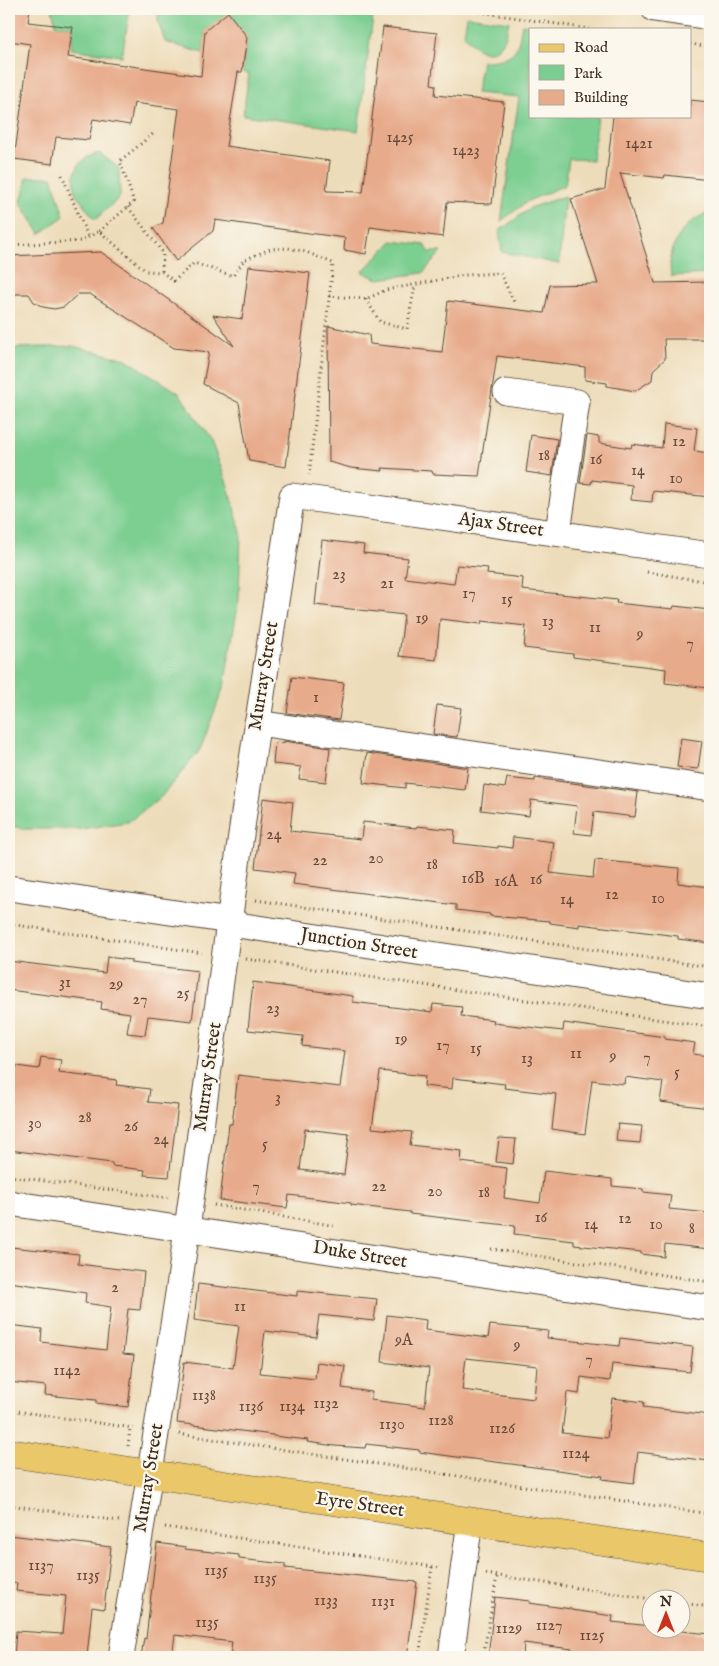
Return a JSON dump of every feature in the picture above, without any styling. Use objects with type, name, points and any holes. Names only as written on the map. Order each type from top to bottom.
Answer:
[{"type":"main road","name":"Eyre Street","points":[[9,1453],[710,1557]]},
{"type":"street","points":[[654,9],[710,17]]},
{"type":"street","points":[[506,392],[577,402],[558,532]]},
{"type":"street","name":"Ajax Street","points":[[292,496],[558,532],[710,555]]},
{"type":"street","name":"Murray Street","points":[[121,1657],[149,1474],[163,1432],[187,1229],[257,723],[292,496]]},
{"type":"street","points":[[257,723],[710,788]]},
{"type":"street","name":"Junction Street","points":[[9,888],[230,921],[244,926],[710,996]]},
{"type":"street","name":"Duke Street","points":[[9,1203],[710,1308]]},
{"type":"street","points":[[451,1657],[470,1521]]},
{"type":"path","points":[[460,9],[583,28]]},
{"type":"path","points":[[692,44],[710,47]]},
{"type":"path","points":[[9,245],[82,241],[99,231],[134,202],[120,161],[154,132]]},
{"type":"path","points":[[62,175],[88,237]]},
{"type":"path","points":[[128,207],[163,253],[162,272]]},
{"type":"path","points":[[99,231],[146,271],[162,272],[174,280],[194,263],[233,276],[244,260],[270,249],[288,248],[306,252],[333,263],[309,478]]},
{"type":"path","points":[[329,296],[366,299],[386,290],[415,284],[465,275],[500,273],[514,302]]},
{"type":"path","points":[[366,299],[380,322],[407,329],[415,284]]},
{"type":"path","points":[[247,899],[710,967]]},
{"type":"path","points":[[9,924],[210,954]]},
{"type":"path","points":[[238,958],[710,1027]]},
{"type":"path","points":[[9,1176],[174,1199]]},
{"type":"path","points":[[212,1205],[345,1228]]},
{"type":"path","points":[[483,1248],[710,1282]]},
{"type":"path","points":[[9,1410],[710,1514]]},
{"type":"path","points":[[9,1505],[432,1567],[419,1657]]},
{"type":"path","points":[[483,1657],[496,1576],[642,1598]]},
{"type":"path","points":[[692,1604],[710,1607]]},
{"type":"green space","points":[[52,9],[130,9],[122,56],[71,49],[73,27],[56,25]]},
{"type":"green space","points":[[158,9],[374,9],[358,131],[243,115],[249,74],[242,72],[247,37],[231,16],[225,15],[205,31],[203,53],[165,42],[158,21]]},
{"type":"green space","points":[[467,16],[509,22],[504,40],[498,48],[488,52],[482,51],[472,44],[464,34]]},
{"type":"green space","points":[[522,24],[550,28],[529,28],[529,118],[598,118],[592,160],[569,159],[565,185],[528,201],[501,221],[519,97],[476,93],[482,61],[492,61],[506,57],[518,45]]},
{"type":"green space","points":[[99,153],[119,168],[120,197],[95,220],[75,193],[74,176],[79,164],[88,157]]},
{"type":"green space","points":[[27,177],[52,177],[64,216],[40,234],[21,203]]},
{"type":"green space","points":[[565,196],[559,264],[502,252],[499,231],[532,207]]},
{"type":"green space","points":[[705,214],[710,214],[710,274],[671,276],[671,256],[677,239],[682,231]]},
{"type":"green space","points":[[392,241],[425,245],[429,252],[441,252],[423,273],[378,279],[362,272]]},
{"type":"green space","points":[[72,346],[126,359],[179,393],[211,441],[228,486],[241,532],[239,599],[224,686],[200,750],[161,797],[128,822],[81,829],[24,829],[9,825],[9,350]]},
{"type":"building","points":[[9,9],[30,9],[28,22],[73,27],[68,57],[201,76],[205,31],[228,12],[247,37],[242,72],[238,72],[226,146],[330,161],[326,191],[363,192],[383,27],[437,33],[431,84],[436,85],[435,95],[504,102],[492,204],[447,202],[443,237],[370,227],[366,254],[344,250],[345,238],[215,220],[213,231],[176,261],[153,228],[163,223],[179,109],[134,103],[130,125],[93,119],[89,140],[56,137],[52,164],[14,159],[30,44],[9,41]]},
{"type":"building","points":[[692,100],[710,102],[710,180],[665,175],[664,178],[620,173],[655,283],[710,282],[710,339],[664,339],[665,359],[653,370],[652,380],[635,391],[607,386],[607,383],[585,380],[585,367],[497,356],[479,476],[433,474],[432,471],[382,468],[383,471],[351,468],[329,462],[328,326],[369,335],[370,344],[442,352],[448,301],[544,313],[550,285],[598,284],[571,199],[605,189],[613,118],[692,118]]},
{"type":"building","points":[[101,252],[234,346],[213,315],[242,319],[249,266],[310,273],[286,467],[249,461],[239,403],[203,384],[209,352],[174,348],[90,294],[78,294],[64,307],[54,309],[43,307],[34,302],[29,294],[9,294],[9,256]]},
{"type":"building","points":[[664,424],[697,428],[694,451],[710,453],[710,497],[653,491],[652,502],[631,500],[632,485],[592,480],[591,484],[580,483],[587,435],[599,437],[599,443],[631,448],[632,444],[662,448]]},
{"type":"building","points":[[531,435],[557,439],[552,476],[526,472]]},
{"type":"building","points":[[322,540],[364,545],[363,553],[408,558],[405,578],[454,584],[457,565],[488,568],[487,574],[523,578],[522,590],[617,600],[616,603],[673,609],[674,606],[710,610],[709,688],[665,683],[666,669],[573,657],[573,654],[524,648],[526,626],[482,621],[481,624],[440,619],[436,660],[399,656],[404,615],[315,605]]},
{"type":"building","points":[[292,677],[344,683],[339,720],[287,713]]},
{"type":"building","points":[[437,705],[461,708],[457,737],[433,734]]},
{"type":"building","points":[[681,738],[702,741],[698,769],[677,767]]},
{"type":"building","points":[[284,741],[330,748],[326,782],[299,779],[301,767],[273,764],[275,742],[284,743]]},
{"type":"building","points":[[367,753],[468,768],[465,790],[405,783],[405,788],[363,783]]},
{"type":"building","points":[[507,778],[535,781],[535,778],[638,792],[635,817],[594,812],[591,835],[574,833],[577,806],[531,800],[529,816],[481,810],[484,785],[505,788]]},
{"type":"building","points":[[263,798],[293,802],[290,831],[361,839],[363,822],[455,830],[454,843],[498,848],[498,846],[512,848],[513,837],[554,842],[550,873],[593,878],[595,860],[679,868],[678,883],[710,887],[710,943],[678,939],[678,936],[579,924],[579,927],[550,923],[550,921],[490,916],[490,914],[456,910],[456,905],[293,884],[295,873],[255,868]]},
{"type":"building","points":[[107,957],[131,960],[131,963],[198,971],[192,1021],[148,1016],[145,1035],[127,1033],[130,1013],[101,1009],[102,1002],[9,990],[9,961],[105,973]]},
{"type":"building","points":[[253,982],[353,996],[353,1002],[432,1012],[433,1004],[462,1007],[461,1016],[494,1020],[493,1023],[563,1031],[564,1023],[695,1043],[693,1054],[710,1056],[710,1108],[660,1102],[663,1082],[625,1077],[624,1084],[592,1080],[585,1134],[552,1129],[556,1094],[504,1088],[505,1084],[453,1078],[452,1089],[424,1086],[425,1076],[380,1071],[372,1128],[412,1132],[410,1145],[462,1151],[461,1162],[507,1168],[504,1198],[540,1203],[544,1171],[612,1179],[612,1186],[643,1189],[643,1192],[671,1195],[669,1209],[710,1213],[710,1249],[665,1244],[664,1257],[640,1254],[641,1252],[574,1245],[574,1241],[514,1234],[515,1226],[410,1214],[410,1212],[289,1195],[287,1208],[220,1200],[229,1124],[232,1124],[238,1075],[340,1087],[345,1051],[302,1046],[303,1036],[248,1030]],"holes":[[[305,1129],[349,1134],[344,1175],[300,1170]]]},
{"type":"building","points":[[41,1057],[61,1060],[59,1073],[117,1080],[116,1085],[150,1089],[148,1102],[178,1105],[169,1177],[144,1175],[145,1170],[112,1166],[112,1163],[9,1150],[9,1065],[39,1069]]},
{"type":"building","points":[[618,1124],[642,1126],[640,1143],[616,1141]]},
{"type":"building","points":[[499,1138],[516,1139],[513,1164],[496,1162]]},
{"type":"building","points":[[10,1247],[79,1254],[78,1264],[144,1272],[140,1310],[128,1309],[123,1354],[134,1355],[128,1407],[96,1403],[96,1400],[45,1395],[46,1386],[9,1382],[9,1325],[42,1329],[41,1342],[106,1350],[111,1307],[85,1303],[86,1293],[9,1282]]},
{"type":"building","points":[[198,1284],[297,1296],[297,1291],[377,1299],[374,1321],[319,1315],[316,1337],[265,1331],[260,1373],[315,1379],[317,1362],[345,1366],[342,1388],[372,1392],[371,1400],[425,1407],[429,1368],[382,1362],[387,1315],[426,1320],[425,1330],[488,1338],[490,1325],[548,1331],[547,1338],[619,1346],[620,1338],[693,1347],[690,1372],[612,1364],[610,1381],[581,1377],[579,1394],[567,1392],[562,1433],[607,1438],[612,1398],[644,1402],[643,1407],[710,1415],[709,1461],[638,1452],[634,1483],[602,1479],[603,1476],[419,1452],[419,1450],[366,1444],[365,1448],[335,1446],[307,1442],[308,1440],[177,1423],[184,1362],[233,1368],[239,1326],[194,1320]],"holes":[[[466,1358],[537,1366],[534,1399],[462,1390]]]},
{"type":"building","points":[[9,1535],[111,1547],[104,1609],[92,1607],[87,1657],[14,1657],[16,1631],[62,1634],[66,1596],[16,1591],[17,1583],[9,1582]]},
{"type":"building","points":[[157,1543],[186,1547],[185,1549],[239,1555],[239,1559],[285,1564],[285,1568],[417,1582],[407,1657],[230,1657],[232,1642],[175,1635],[172,1657],[141,1657],[144,1638],[146,1639]]},
{"type":"building","points":[[495,1597],[530,1601],[529,1603],[613,1616],[612,1622],[642,1625],[642,1638],[692,1638],[692,1632],[710,1634],[710,1657],[571,1657],[572,1649],[524,1643],[523,1657],[488,1657]]}]
